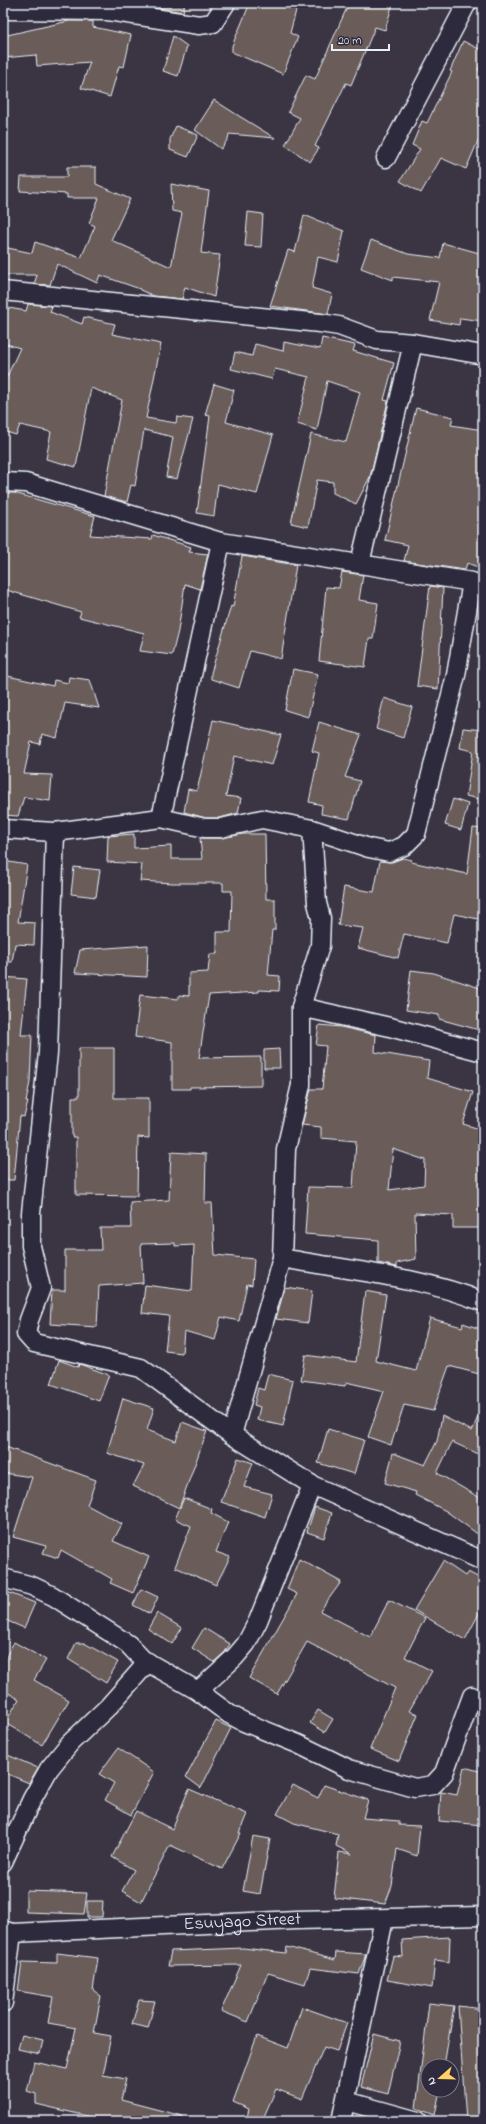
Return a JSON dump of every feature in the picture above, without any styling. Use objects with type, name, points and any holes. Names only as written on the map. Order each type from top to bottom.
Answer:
[{"type":"street","points":[[3,10],[108,10],[199,25],[213,23],[226,3]]},
{"type":"street","points":[[386,158],[467,3]]},
{"type":"street","points":[[3,291],[320,323],[339,326],[377,340],[413,343],[483,355]]},
{"type":"street","points":[[360,563],[413,343]]},
{"type":"street","points":[[3,482],[26,483],[221,542],[360,563],[477,584],[416,834],[404,846],[389,852],[369,848],[312,829],[262,819],[221,828],[205,828],[161,818],[55,832],[3,829]]},
{"type":"street","points":[[161,818],[221,542]]},
{"type":"street","points":[[232,1435],[282,1258],[286,1150],[301,1085],[301,1007],[320,946],[321,918],[317,903],[312,829]]},
{"type":"street","points":[[55,832],[48,1053],[30,1213],[31,1246],[41,1288],[29,1320],[26,1334],[34,1343],[140,1368],[232,1435],[312,1484],[483,1561]]},
{"type":"street","points":[[301,1007],[390,1026],[483,1052]]},
{"type":"street","points":[[282,1258],[430,1285],[462,1293],[483,1302]]},
{"type":"street","points":[[198,1691],[235,1657],[246,1644],[258,1621],[312,1484]]},
{"type":"street","points":[[3,1578],[32,1586],[53,1596],[128,1644],[148,1662],[198,1691],[229,1714],[244,1722],[298,1744],[349,1769],[415,1788],[434,1785],[444,1773],[472,1696]]},
{"type":"street","points":[[3,1862],[32,1799],[49,1769],[70,1744],[109,1706],[148,1662]]},
{"type":"street","name":"Esuyago Street","points":[[7,1932],[296,1920],[483,1916]]},
{"type":"street","points":[[341,2121],[384,1919]]},
{"type":"street","points":[[3,2003],[7,1932]]},
{"type":"street","points":[[346,2101],[418,2121]]},
{"type":"building","points":[[162,3],[185,3],[183,12],[160,8]]},
{"type":"building","points":[[250,3],[298,3],[290,33],[298,37],[283,74],[232,52],[232,46]]},
{"type":"building","points":[[349,3],[393,3],[385,30],[375,27],[351,85],[346,83],[315,146],[319,148],[310,162],[285,145],[300,118],[288,112],[306,75],[315,79]]},
{"type":"building","points":[[69,21],[93,21],[93,27],[131,35],[124,67],[119,66],[110,97],[81,88],[90,62],[37,66],[36,55],[3,58],[3,36]]},
{"type":"building","points":[[173,36],[187,46],[178,76],[163,71]]},
{"type":"building","points":[[463,41],[483,51],[483,59],[478,70],[483,72],[483,143],[478,141],[466,169],[441,158],[421,193],[400,181],[420,149],[412,145],[422,121],[427,123],[452,72],[450,71]]},
{"type":"building","points":[[214,100],[275,138],[229,134],[228,139],[221,149],[195,130]]},
{"type":"building","points":[[176,126],[198,135],[188,157],[170,150],[170,139]]},
{"type":"building","points":[[67,167],[96,167],[96,184],[130,199],[111,240],[171,267],[182,213],[172,211],[171,184],[209,191],[201,253],[220,255],[214,297],[185,287],[182,299],[154,296],[140,289],[100,275],[97,283],[57,264],[50,285],[34,284],[37,275],[3,275],[3,247],[32,253],[35,242],[81,258],[95,226],[89,223],[99,198],[67,198],[67,194],[20,191],[21,177],[67,177]]},
{"type":"building","points":[[248,212],[263,214],[261,247],[245,246]]},
{"type":"building","points":[[304,215],[344,231],[338,262],[318,257],[312,288],[332,294],[328,314],[270,306],[288,250],[295,252]]},
{"type":"building","points":[[371,240],[408,254],[440,258],[443,243],[483,254],[483,321],[460,318],[459,325],[430,320],[439,282],[393,277],[393,280],[361,268]]},
{"type":"building","points":[[28,304],[52,306],[50,312],[82,324],[84,317],[115,324],[112,334],[161,344],[146,418],[176,423],[177,417],[193,419],[177,479],[166,477],[173,437],[144,430],[135,486],[131,485],[127,502],[104,496],[122,400],[91,388],[76,467],[46,459],[51,432],[20,425],[16,435],[3,431],[3,385],[20,348],[3,343],[3,307],[26,311]]},
{"type":"building","points":[[322,338],[355,345],[353,351],[394,363],[384,400],[388,401],[370,477],[356,504],[333,493],[333,482],[317,480],[308,527],[291,523],[311,434],[346,442],[360,392],[327,381],[317,430],[297,424],[309,377],[275,369],[272,379],[231,369],[235,352],[252,356],[255,344],[283,351],[284,342],[320,349]]},
{"type":"building","points":[[214,384],[234,390],[226,422],[273,435],[257,494],[218,484],[214,516],[197,513],[210,416],[205,415]]},
{"type":"building","points":[[416,408],[453,417],[451,425],[483,430],[483,569],[467,563],[465,570],[404,561],[408,545],[385,540]]},
{"type":"building","points":[[3,493],[14,493],[95,516],[90,535],[152,539],[153,535],[191,547],[189,552],[208,554],[200,589],[185,584],[178,631],[172,655],[140,651],[144,633],[79,617],[81,612],[3,589]]},
{"type":"building","points":[[242,556],[296,565],[281,659],[250,651],[239,688],[211,679],[211,673],[231,606],[233,607]]},
{"type":"building","points":[[342,572],[363,575],[359,600],[378,603],[373,639],[369,639],[365,667],[319,661],[326,587],[339,588]]},
{"type":"building","points":[[430,586],[443,588],[438,689],[417,686]]},
{"type":"building","points":[[293,669],[318,674],[308,717],[285,710]]},
{"type":"building","points":[[3,675],[53,686],[54,680],[68,683],[69,677],[90,680],[99,708],[65,703],[57,738],[42,734],[40,744],[31,742],[24,774],[52,775],[50,801],[24,797],[18,816],[3,815]]},
{"type":"building","points":[[384,698],[412,707],[403,738],[376,729]]},
{"type":"building","points":[[213,720],[281,735],[272,765],[234,756],[226,796],[241,798],[238,813],[220,818],[206,818],[184,812],[188,789],[197,791]]},
{"type":"building","points":[[319,722],[361,735],[345,777],[360,781],[349,819],[321,814],[322,805],[309,802],[319,753],[312,751]]},
{"type":"building","points":[[463,728],[483,730],[483,800],[466,796],[473,751],[460,748]]},
{"type":"building","points":[[453,799],[468,804],[461,830],[445,825]]},
{"type":"building","points":[[473,828],[483,829],[483,920],[454,914],[447,943],[404,934],[398,958],[358,948],[363,928],[338,925],[344,887],[374,892],[380,861],[392,862],[403,858],[412,860],[411,862],[467,874]]},
{"type":"building","points":[[134,834],[134,848],[171,846],[171,859],[202,859],[200,838],[221,838],[243,834],[265,834],[266,899],[275,899],[275,930],[272,930],[268,975],[280,976],[279,991],[259,990],[259,992],[209,995],[199,1058],[261,1057],[261,1086],[190,1087],[190,1089],[172,1089],[172,1042],[135,1037],[140,995],[178,999],[179,995],[189,996],[189,973],[208,972],[210,954],[217,954],[217,932],[231,932],[232,891],[223,891],[223,883],[172,883],[140,881],[142,864],[107,862],[108,836]]},
{"type":"building","points":[[3,861],[27,865],[18,922],[35,923],[34,945],[15,944],[12,962],[3,962]]},
{"type":"building","points":[[74,867],[100,870],[96,897],[71,894]]},
{"type":"building","points":[[148,945],[147,977],[75,973],[80,950]]},
{"type":"building","points":[[411,970],[434,973],[483,989],[483,1031],[439,1019],[439,1015],[406,1010]]},
{"type":"building","points":[[3,977],[27,979],[21,1035],[32,1035],[30,1082],[26,1102],[28,1102],[24,1117],[20,1116],[14,1180],[3,1180]]},
{"type":"building","points":[[319,1025],[341,1027],[376,1035],[375,1052],[429,1061],[427,1078],[473,1092],[463,1124],[483,1130],[483,1228],[453,1228],[453,1215],[415,1213],[416,1259],[397,1263],[397,1267],[378,1263],[378,1240],[305,1234],[308,1187],[353,1188],[356,1141],[321,1138],[321,1127],[302,1125],[311,1089],[322,1089],[326,1046],[316,1045]],"holes":[[[393,1149],[425,1160],[424,1185],[389,1190]]]},
{"type":"building","points":[[79,1048],[114,1048],[114,1098],[149,1098],[149,1138],[138,1137],[137,1196],[76,1195],[76,1137],[72,1137],[72,1097],[79,1097]]},
{"type":"building","points":[[279,1049],[280,1068],[264,1068],[264,1050]]},
{"type":"building","points":[[171,1152],[206,1154],[205,1203],[212,1203],[215,1255],[254,1259],[252,1285],[247,1284],[239,1321],[221,1317],[215,1340],[184,1331],[182,1353],[165,1351],[169,1316],[142,1313],[145,1285],[192,1291],[194,1245],[175,1246],[175,1243],[141,1244],[143,1283],[99,1286],[97,1327],[50,1324],[52,1290],[65,1290],[65,1250],[101,1250],[100,1228],[131,1228],[130,1202],[169,1200]]},
{"type":"building","points":[[285,1287],[312,1291],[308,1323],[276,1319]]},
{"type":"building","points":[[365,1291],[386,1295],[376,1361],[416,1371],[430,1318],[462,1327],[463,1323],[483,1330],[483,1375],[449,1366],[433,1411],[404,1405],[391,1445],[368,1437],[384,1391],[346,1382],[345,1386],[301,1380],[305,1355],[356,1362]]},
{"type":"building","points":[[59,1360],[78,1367],[79,1364],[109,1375],[99,1401],[51,1384]]},
{"type":"building","points":[[268,1374],[293,1380],[283,1426],[257,1420],[260,1407],[254,1405],[258,1388],[264,1390]]},
{"type":"building","points":[[123,1398],[154,1408],[147,1430],[176,1441],[182,1422],[207,1431],[179,1508],[133,1486],[144,1465],[107,1453]]},
{"type":"building","points":[[483,1405],[483,1456],[452,1442],[437,1473],[482,1499],[479,1535],[446,1511],[415,1495],[416,1492],[385,1483],[393,1453],[425,1465],[437,1441],[442,1416],[472,1431]]},
{"type":"building","points":[[328,1429],[364,1440],[354,1474],[318,1463]]},
{"type":"building","points":[[3,1446],[96,1480],[87,1505],[122,1524],[113,1541],[149,1557],[133,1593],[110,1583],[112,1579],[61,1550],[58,1558],[43,1553],[46,1546],[13,1537],[32,1477],[3,1473]]},
{"type":"building","points":[[238,1458],[253,1463],[244,1487],[272,1494],[265,1517],[221,1502]]},
{"type":"building","points":[[184,1498],[212,1509],[211,1513],[228,1522],[216,1552],[230,1557],[216,1585],[175,1567],[191,1526],[175,1519]]},
{"type":"building","points":[[315,1507],[332,1513],[324,1538],[307,1532]]},
{"type":"building","points":[[299,1559],[341,1582],[320,1611],[370,1637],[389,1600],[425,1618],[405,1657],[432,1671],[409,1711],[418,1714],[399,1761],[370,1749],[395,1688],[307,1642],[277,1694],[249,1678],[297,1594],[287,1589]]},
{"type":"building","points":[[443,1561],[465,1576],[468,1572],[483,1580],[483,1606],[465,1640],[414,1610]]},
{"type":"building","points":[[141,1589],[158,1597],[150,1614],[133,1605]]},
{"type":"building","points":[[7,1592],[35,1603],[24,1628],[3,1619],[3,1603]]},
{"type":"building","points":[[157,1613],[182,1628],[172,1644],[148,1629]]},
{"type":"building","points":[[204,1628],[230,1644],[225,1652],[214,1662],[192,1648]]},
{"type":"building","points":[[14,1642],[46,1660],[34,1680],[69,1700],[42,1745],[5,1723],[19,1699],[3,1690],[3,1662]]},
{"type":"building","points":[[76,1643],[84,1643],[118,1662],[106,1683],[68,1659]]},
{"type":"building","points":[[318,1710],[333,1719],[325,1732],[310,1723]]},
{"type":"building","points":[[216,1721],[231,1728],[201,1788],[186,1777]]},
{"type":"building","points":[[118,1748],[154,1772],[131,1815],[105,1800],[114,1783],[99,1774]]},
{"type":"building","points":[[3,1753],[38,1768],[29,1783],[3,1772]]},
{"type":"building","points":[[464,1767],[483,1772],[483,1825],[439,1821],[441,1792],[457,1795]]},
{"type":"building","points":[[293,1785],[318,1798],[324,1785],[368,1800],[363,1818],[399,1821],[399,1825],[420,1826],[417,1856],[397,1849],[392,1886],[385,1904],[334,1898],[339,1852],[352,1854],[336,1846],[338,1834],[294,1823],[277,1814]]},
{"type":"building","points":[[189,1789],[247,1814],[239,1833],[241,1833],[222,1869],[170,1845],[141,1902],[122,1891],[134,1870],[112,1857],[136,1811],[172,1829]]},
{"type":"building","points":[[253,1836],[270,1839],[260,1894],[243,1891]]},
{"type":"building","points":[[26,1891],[87,1893],[84,1914],[26,1912]]},
{"type":"building","points":[[87,1901],[103,1901],[102,1917],[87,1917]]},
{"type":"building","points":[[450,1937],[449,1962],[435,1960],[432,1988],[387,1980],[393,1956],[403,1957],[402,1940]]},
{"type":"building","points":[[287,1947],[335,1960],[336,1952],[366,1954],[359,1974],[310,1968],[305,1984],[268,1973],[248,2022],[221,2011],[241,1965],[168,1966],[171,1951],[243,1948],[286,1953]]},
{"type":"building","points":[[57,1953],[98,1958],[93,1990],[101,1996],[94,2033],[111,2036],[103,2075],[126,2079],[121,2100],[182,2116],[182,2121],[108,2121],[36,2104],[36,2094],[27,2091],[34,2062],[67,2069],[76,2028],[48,2023],[53,1997],[18,1991],[22,1962],[57,1963]]},
{"type":"building","points":[[139,2000],[155,2001],[148,2028],[132,2024]]},
{"type":"building","points":[[429,2003],[454,2006],[445,2058],[422,2058]]},
{"type":"building","points":[[458,2006],[483,2009],[483,2121],[466,2121]]},
{"type":"building","points":[[302,2007],[347,2023],[337,2051],[324,2047],[302,2099],[276,2089],[262,2121],[246,2121],[249,2109],[233,2102],[257,2036],[288,2048]]},
{"type":"building","points":[[374,2034],[400,2041],[388,2094],[361,2087]]},
{"type":"building","points":[[22,2035],[43,2040],[40,2054],[18,2049]]},
{"type":"building","points":[[420,2076],[420,2098],[438,2098],[435,2115],[416,2108]]}]
